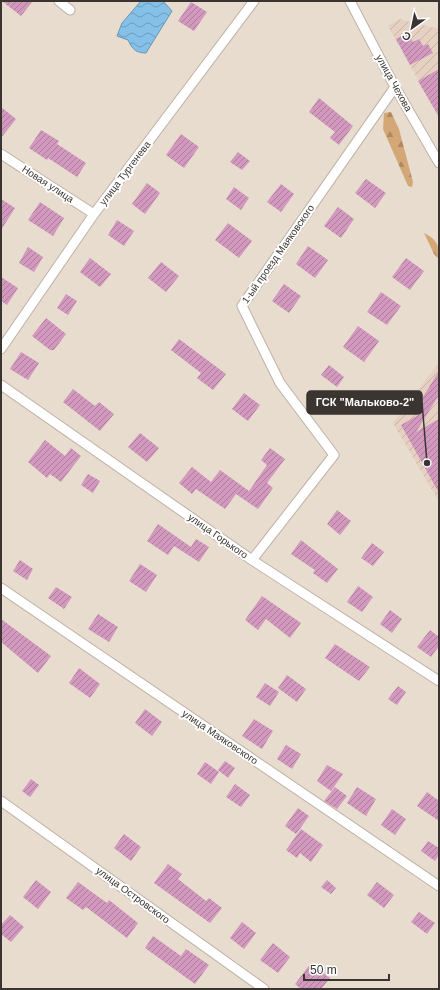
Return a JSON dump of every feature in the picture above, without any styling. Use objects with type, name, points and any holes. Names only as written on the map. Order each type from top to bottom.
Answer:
[{"type":"street","points":[[59,1],[70,10]]},
{"type":"street","name":"улица Тургенева","points":[[1,349],[94,214],[254,1]]},
{"type":"street","name":"улица Чехова","points":[[350,1],[395,86],[439,163]]},
{"type":"street","name":"1-ый проезд Маяковского","points":[[252,560],[334,455],[280,383],[242,306],[395,86]]},
{"type":"street","name":"Новая улица","points":[[1,154],[94,214]]},
{"type":"street","name":"улица Горького","points":[[1,385],[252,560],[439,681]]},
{"type":"street","name":"улица Маяковского","points":[[1,588],[439,886]]},
{"type":"street","name":"улица Островского","points":[[1,801],[264,989]]},
{"type":"shaded area","points":[[399,19],[439,29],[439,117],[402,51],[405,49],[401,42],[398,44],[388,26]]},
{"type":"shaded area","points":[[439,362],[439,502],[393,423]]},
{"type":"green space","points":[[391,112],[399,129],[413,182],[412,187],[408,186],[383,129],[384,113]]},
{"type":"green space","points":[[424,233],[432,238],[437,244],[439,259],[434,254]]},
{"type":"water","points":[[141,1],[163,1],[172,11],[146,53],[137,51],[131,46],[128,40],[117,36],[122,23]]},
{"type":"building","points":[[2,1],[33,1],[21,16]]},
{"type":"building","points":[[191,2],[207,12],[194,31],[178,21]]},
{"type":"building","points":[[407,33],[413,42],[419,39],[423,46],[428,44],[433,53],[410,65],[396,39]]},
{"type":"building","points":[[439,69],[439,117],[418,81]]},
{"type":"building","points":[[319,98],[353,126],[339,145],[330,138],[335,132],[309,112]]},
{"type":"building","points":[[1,107],[16,119],[1,138]]},
{"type":"building","points":[[41,130],[59,141],[57,144],[86,163],[77,177],[48,158],[47,160],[29,148]]},
{"type":"building","points":[[181,134],[199,147],[184,168],[166,155]]},
{"type":"building","points":[[238,152],[250,161],[242,170],[230,162]]},
{"type":"building","points":[[366,179],[386,193],[375,208],[355,193]]},
{"type":"building","points":[[147,183],[160,193],[145,214],[132,204]]},
{"type":"building","points":[[281,184],[294,194],[281,212],[267,202]]},
{"type":"building","points":[[234,187],[249,198],[241,210],[226,199]]},
{"type":"building","points":[[1,199],[15,208],[1,230]]},
{"type":"building","points":[[40,202],[64,218],[53,236],[28,220]]},
{"type":"building","points":[[338,207],[354,219],[341,238],[324,226]]},
{"type":"building","points":[[117,220],[134,231],[124,246],[108,235]]},
{"type":"building","points":[[228,223],[252,241],[239,258],[215,240]]},
{"type":"building","points":[[308,246],[328,260],[315,278],[296,264]]},
{"type":"building","points":[[28,247],[43,257],[34,272],[19,263]]},
{"type":"building","points":[[90,258],[111,274],[100,287],[80,272]]},
{"type":"building","points":[[406,258],[424,271],[410,290],[392,277]]},
{"type":"building","points":[[161,262],[179,276],[166,292],[148,278]]},
{"type":"building","points":[[1,277],[18,288],[7,305],[1,301]]},
{"type":"building","points":[[284,284],[301,296],[289,313],[272,301]]},
{"type":"building","points":[[381,292],[401,306],[387,325],[367,312]]},
{"type":"building","points":[[66,294],[77,301],[68,315],[57,308]]},
{"type":"building","points":[[46,318],[66,334],[54,350],[50,350],[32,336]]},
{"type":"building","points":[[358,326],[379,341],[364,362],[343,347]]},
{"type":"building","points":[[179,339],[226,374],[213,390],[197,378],[201,373],[171,350]]},
{"type":"building","points":[[21,352],[39,363],[28,380],[10,369]]},
{"type":"building","points":[[329,365],[344,377],[337,387],[321,375]]},
{"type":"building","points":[[439,371],[439,395],[416,432],[439,419],[439,493],[401,425],[420,414],[415,410]]},
{"type":"building","points":[[73,389],[95,406],[99,402],[114,414],[100,431],[63,402]]},
{"type":"building","points":[[244,393],[260,405],[248,421],[232,409]]},
{"type":"building","points":[[140,433],[159,448],[147,462],[128,447]]},
{"type":"building","points":[[45,440],[65,456],[71,448],[81,456],[61,482],[50,474],[47,478],[28,462]]},
{"type":"building","points":[[270,448],[285,459],[267,483],[273,488],[258,509],[236,494],[225,509],[196,489],[192,494],[179,483],[192,467],[211,482],[220,470],[249,491],[267,465],[261,460]]},
{"type":"building","points":[[88,474],[100,481],[93,493],[81,485]]},
{"type":"building","points":[[337,510],[351,521],[340,535],[327,524]]},
{"type":"building","points":[[158,524],[191,547],[196,539],[209,547],[199,562],[174,546],[168,555],[147,541]]},
{"type":"building","points":[[301,540],[338,569],[327,583],[313,573],[315,570],[291,554]]},
{"type":"building","points":[[372,543],[384,552],[373,566],[361,558]]},
{"type":"building","points":[[20,560],[33,569],[27,580],[13,571]]},
{"type":"building","points":[[140,564],[157,575],[146,592],[129,581]]},
{"type":"building","points":[[358,586],[373,597],[362,612],[347,602]]},
{"type":"building","points":[[56,587],[72,597],[64,609],[48,598]]},
{"type":"building","points":[[262,596],[301,623],[290,638],[266,619],[258,630],[245,620]]},
{"type":"building","points":[[390,610],[402,619],[392,633],[380,624]]},
{"type":"building","points":[[98,614],[118,627],[109,642],[88,629]]},
{"type":"building","points":[[1,619],[51,656],[38,673],[1,642]]},
{"type":"building","points":[[430,630],[439,637],[439,646],[431,657],[417,647]]},
{"type":"building","points":[[335,644],[370,667],[359,681],[325,658]]},
{"type":"building","points":[[79,668],[100,684],[90,698],[69,683]]},
{"type":"building","points":[[287,675],[306,689],[297,702],[278,688]]},
{"type":"building","points":[[265,683],[279,692],[270,706],[256,697]]},
{"type":"building","points":[[398,686],[406,692],[397,705],[388,699]]},
{"type":"building","points":[[145,709],[162,722],[152,736],[135,723]]},
{"type":"building","points":[[254,719],[273,731],[262,749],[242,736]]},
{"type":"building","points":[[286,745],[301,754],[292,769],[277,759]]},
{"type":"building","points":[[225,761],[235,768],[228,778],[218,770]]},
{"type":"building","points":[[205,762],[219,772],[211,784],[197,774]]},
{"type":"building","points":[[327,765],[343,774],[331,791],[317,781]]},
{"type":"building","points":[[31,779],[39,785],[30,797],[22,791]]},
{"type":"building","points":[[235,784],[250,795],[241,807],[226,797]]},
{"type":"building","points":[[335,787],[347,796],[337,809],[324,801]]},
{"type":"building","points":[[357,787],[376,799],[366,816],[347,803]]},
{"type":"building","points":[[427,792],[439,801],[439,821],[417,806]]},
{"type":"building","points":[[298,808],[309,816],[296,834],[285,826]]},
{"type":"building","points":[[392,809],[406,819],[395,835],[381,825]]},
{"type":"building","points":[[301,829],[323,845],[311,862],[300,853],[297,858],[286,850]]},
{"type":"building","points":[[124,834],[141,847],[131,861],[114,848]]},
{"type":"building","points":[[428,841],[439,848],[439,855],[435,861],[421,851]]},
{"type":"building","points":[[168,864],[182,874],[178,879],[206,901],[209,898],[222,908],[210,923],[154,883]]},
{"type":"building","points":[[36,880],[51,892],[38,909],[23,897]]},
{"type":"building","points":[[327,880],[336,888],[331,894],[321,887]]},
{"type":"building","points":[[78,882],[107,903],[109,900],[138,923],[127,938],[86,907],[83,910],[66,898]]},
{"type":"building","points":[[377,882],[394,895],[384,908],[367,895]]},
{"type":"building","points":[[419,912],[435,923],[427,934],[411,922]]},
{"type":"building","points":[[10,915],[24,927],[11,942],[1,934],[1,925]]},
{"type":"building","points":[[242,922],[256,933],[244,949],[230,938]]},
{"type":"building","points":[[153,936],[181,956],[186,949],[209,965],[195,984],[145,948]]},
{"type":"building","points":[[273,943],[290,957],[278,973],[260,960]]},
{"type":"building","points":[[311,963],[330,978],[321,989],[301,989],[295,984]]},
{"type":"place","name":"ГСК \"Мальково-2\"","points":[[427,463]]}]
